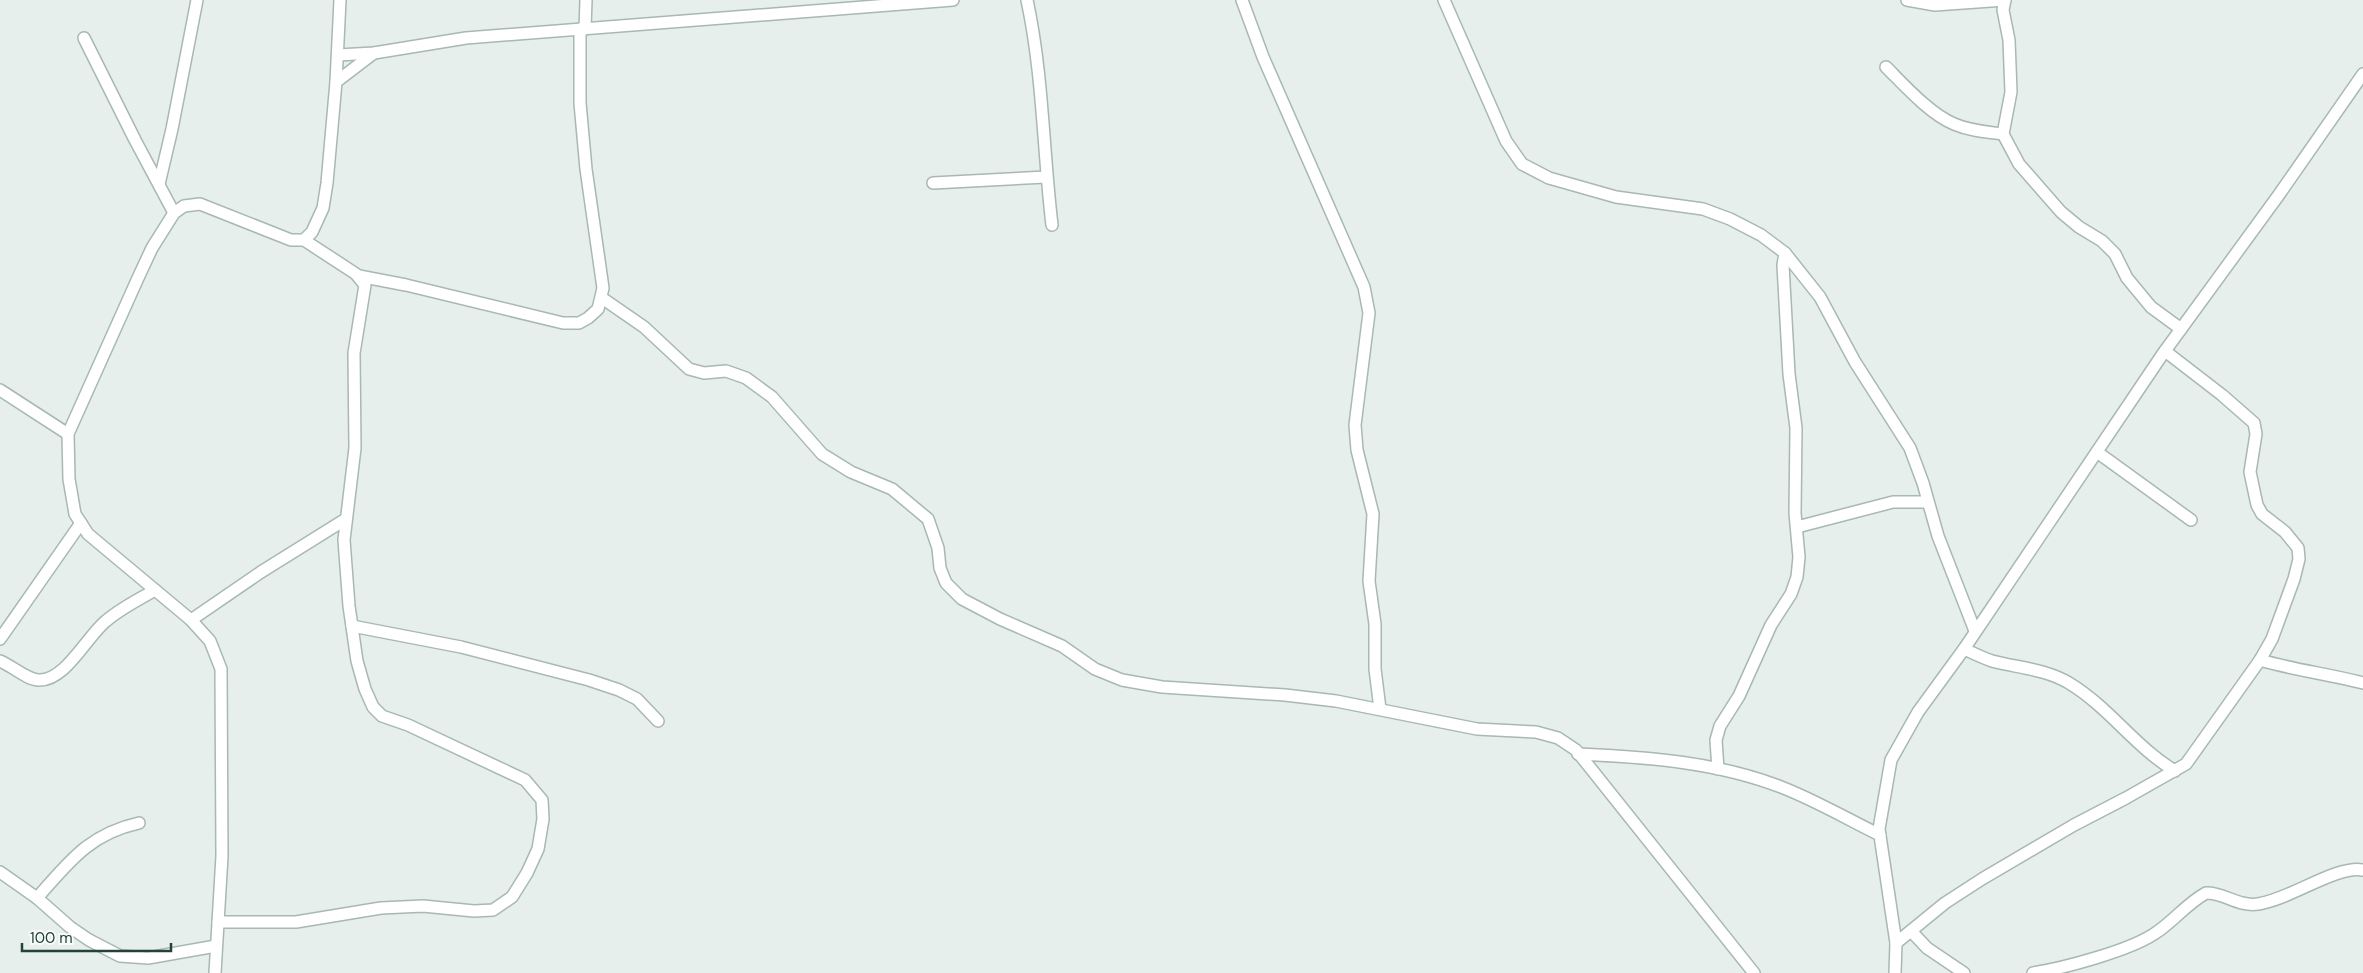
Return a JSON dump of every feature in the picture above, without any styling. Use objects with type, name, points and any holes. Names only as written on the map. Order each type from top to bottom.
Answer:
[{"type":"street","points":[[158,184],[172,129],[197,0]]},
{"type":"street","points":[[304,240],[312,232],[323,208],[331,148],[340,0]]},
{"type":"street","points":[[359,276],[406,285],[563,323],[579,323],[598,309],[603,288],[586,169],[580,103],[582,29],[586,0]]},
{"type":"street","points":[[338,55],[374,53],[466,38],[582,29],[817,5],[954,0]]},
{"type":"street","points":[[1027,0],[1042,97],[1046,177],[1052,225]]},
{"type":"street","points":[[1242,0],[1263,57],[1364,288],[1369,313],[1355,425],[1356,450],[1373,514],[1369,581],[1375,624],[1375,669],[1380,709]]},
{"type":"street","points":[[1444,0],[1506,141],[1522,164],[1549,178],[1616,197],[1703,208],[1761,235],[1785,253],[1820,298],[1855,362],[1910,448],[1938,536],[1975,631]]},
{"type":"street","points":[[1908,0],[1935,5],[2005,0],[2003,10],[2009,40],[2011,92],[2004,134],[2019,164],[2079,228],[2102,241],[2115,254],[2127,278],[2151,307],[2181,329]]},
{"type":"street","points":[[84,38],[174,213]]},
{"type":"street","points":[[336,82],[374,53]]},
{"type":"street","points":[[1886,67],[1923,102],[1953,124],[1974,131],[2004,134]]},
{"type":"street","points":[[1895,973],[1896,944],[1880,835],[1884,792],[1891,760],[1918,712],[1964,649],[2165,351],[2273,204],[2362,76]]},
{"type":"street","points":[[933,183],[1046,177]]},
{"type":"street","points":[[215,973],[216,946],[222,856],[220,669],[210,641],[191,620],[88,534],[80,523],[75,514],[69,479],[68,434],[152,248],[174,213],[184,206],[200,204],[291,240],[304,240],[363,280],[365,289],[354,353],[355,448],[344,540],[352,626],[357,661],[365,689],[373,707],[382,716],[408,725],[525,780],[536,790],[542,800],[544,819],[538,849],[527,873],[512,897],[493,910],[474,911],[423,906],[381,908],[296,922],[218,922]]},
{"type":"street","points":[[1718,770],[1716,740],[1720,726],[1739,696],[1771,625],[1791,594],[1797,577],[1799,557],[1795,513],[1796,428],[1789,374],[1783,265],[1785,253]]},
{"type":"street","points":[[602,298],[644,327],[689,369],[704,373],[726,371],[746,378],[772,397],[822,454],[851,472],[892,489],[928,519],[938,548],[940,568],[946,583],[962,599],[1062,646],[1095,669],[1122,680],[1210,691],[1294,696],[1380,709],[1477,729],[1536,732],[1558,738],[1578,754],[1699,902],[1754,973]]},
{"type":"street","points":[[1896,944],[1945,903],[1982,879],[2074,825],[2186,764],[2260,660],[2272,639],[2294,579],[2299,560],[2298,548],[2285,532],[2262,514],[2257,505],[2250,472],[2256,434],[2254,423],[2222,395],[2165,351]]},
{"type":"street","points":[[0,390],[68,434]]},
{"type":"street","points":[[2097,452],[2191,520]]},
{"type":"street","points":[[1797,527],[1893,502],[1928,502]]},
{"type":"street","points":[[191,620],[261,572],[346,519]]},
{"type":"street","points":[[0,639],[80,523]]},
{"type":"street","points":[[0,661],[36,680],[48,679],[76,656],[103,623],[118,611],[155,590]]},
{"type":"street","points":[[352,626],[444,643],[589,680],[619,690],[637,699],[658,721]]},
{"type":"street","points":[[1964,649],[1992,661],[2046,672],[2069,683],[2104,708],[2155,759],[2176,771]]},
{"type":"street","points":[[2260,660],[2363,683]]},
{"type":"street","points":[[1578,754],[1621,756],[1688,763],[1743,775],[1780,786],[1880,835]]},
{"type":"street","points":[[37,898],[82,849],[121,827],[139,823]]},
{"type":"street","points":[[2033,973],[2053,970],[2147,938],[2188,905],[2206,894],[2245,905],[2258,904],[2279,899],[2339,873],[2355,868],[2363,870]]},
{"type":"street","points":[[0,872],[37,898],[70,927],[89,940],[120,956],[148,958],[216,946]]},
{"type":"street","points":[[1911,931],[1927,948],[1964,973]]}]
